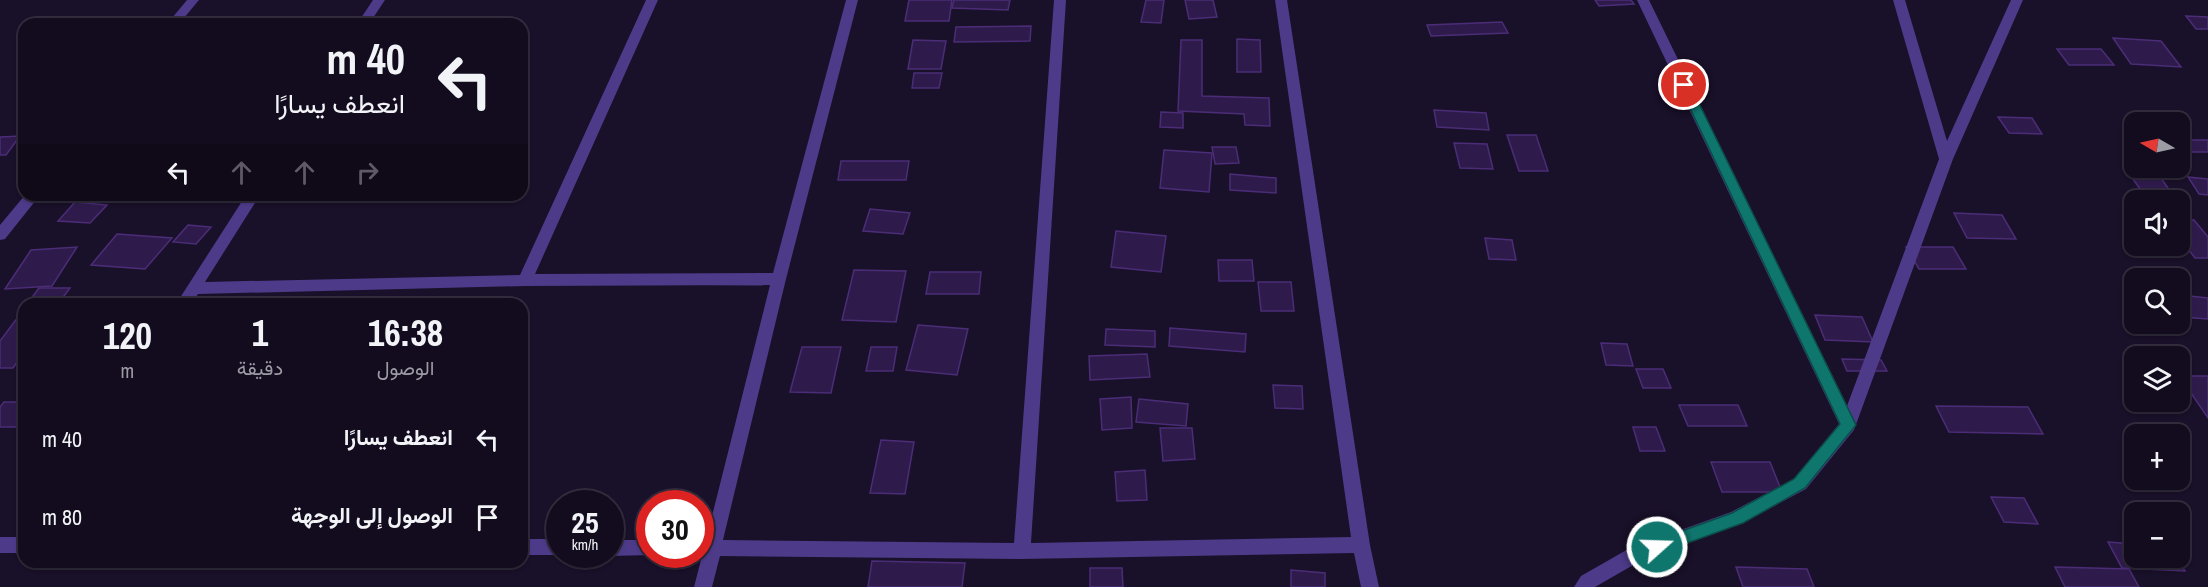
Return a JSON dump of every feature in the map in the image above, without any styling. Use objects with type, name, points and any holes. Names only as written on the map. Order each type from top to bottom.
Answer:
[{"type":"street","points":[[178,18],[193,0]]},
{"type":"street","points":[[367,18],[379,0]]},
{"type":"street","points":[[525,280],[652,0]]},
{"type":"street","points":[[714,522],[852,0]]},
{"type":"street","points":[[1022,551],[1060,0]]},
{"type":"street","points":[[1281,0],[1361,545],[1370,587]]},
{"type":"street","points":[[1643,0],[1848,425]]},
{"type":"street","points":[[1899,0],[1946,159]]},
{"type":"street","points":[[1583,587],[1636,554],[1737,518],[1800,484],[1848,425],[1946,159],[2017,0]]},
{"type":"street","points":[[0,235],[28,201]]},
{"type":"street","points":[[187,298],[249,201]]},
{"type":"street","points":[[193,288],[525,280],[779,279]]},
{"type":"street","points":[[0,545],[18,545]]},
{"type":"street","points":[[714,548],[1022,551],[1361,545]]},
{"type":"street","points":[[528,547],[546,548]]},
{"type":"street","points":[[703,587],[705,568]]},
{"type":"building","points":[[909,0],[952,0],[949,21],[905,21]]},
{"type":"building","points":[[954,0],[1010,0],[1008,10],[952,8]]},
{"type":"building","points":[[1146,0],[1164,0],[1161,23],[1141,22]]},
{"type":"building","points":[[1185,0],[1213,0],[1217,17],[1189,19]]},
{"type":"building","points":[[1595,0],[1631,0],[1634,4],[1599,6]]},
{"type":"building","points":[[2186,16],[2208,17],[2208,29],[2196,29]]},
{"type":"building","points":[[1502,22],[1508,33],[1431,36],[1427,25]]},
{"type":"building","points":[[1031,26],[1030,41],[954,42],[956,27]]},
{"type":"building","points":[[2113,38],[2161,41],[2181,67],[2131,64]]},
{"type":"building","points":[[1237,39],[1260,40],[1261,72],[1237,72]]},
{"type":"building","points":[[913,40],[946,41],[941,69],[908,69]]},
{"type":"building","points":[[1181,40],[1202,40],[1202,96],[1269,98],[1270,126],[1245,125],[1244,114],[1178,111]]},
{"type":"building","points":[[2057,49],[2101,49],[2114,65],[2069,65]]},
{"type":"building","points":[[914,73],[942,73],[939,88],[912,88]]},
{"type":"building","points":[[1434,110],[1486,113],[1489,130],[1437,127]]},
{"type":"building","points":[[1161,112],[1183,113],[1183,128],[1160,127]]},
{"type":"building","points":[[1998,117],[2032,118],[2042,134],[2009,133]]},
{"type":"building","points":[[1507,135],[1536,135],[1548,171],[1519,171]]},
{"type":"building","points":[[18,136],[6,155],[0,155],[0,137]]},
{"type":"building","points":[[2190,140],[2208,140],[2208,152],[2190,152]]},
{"type":"building","points":[[1454,143],[1487,144],[1493,169],[1460,168]]},
{"type":"building","points":[[1212,147],[1236,147],[1239,163],[1215,164]]},
{"type":"building","points":[[1164,150],[1212,153],[1209,192],[1160,188]]},
{"type":"building","points":[[841,161],[909,161],[906,180],[838,180]]},
{"type":"building","points":[[1230,174],[1276,178],[1276,193],[1230,190]]},
{"type":"building","points":[[2190,177],[2208,179],[2208,195],[2199,194]]},
{"type":"building","points":[[2132,178],[2161,178],[2169,190],[2141,190]]},
{"type":"building","points":[[75,202],[107,205],[90,223],[58,221]]},
{"type":"building","points":[[870,209],[910,213],[903,234],[863,231]]},
{"type":"building","points":[[1954,213],[2002,215],[2016,239],[1967,238]]},
{"type":"building","points":[[2190,220],[2194,220],[2208,237],[2208,258],[2195,258],[2190,252]]},
{"type":"building","points":[[188,225],[211,227],[196,244],[173,242]]},
{"type":"building","points":[[1116,231],[1166,236],[1161,272],[1111,267]]},
{"type":"building","points":[[117,234],[172,238],[145,269],[91,265]]},
{"type":"building","points":[[1485,238],[1512,240],[1516,260],[1489,259]]},
{"type":"building","points":[[77,247],[52,286],[5,289],[31,250]]},
{"type":"building","points":[[1906,247],[1953,247],[1966,269],[1919,269]]},
{"type":"building","points":[[1218,260],[1252,260],[1254,281],[1219,281]]},
{"type":"building","points":[[854,270],[906,271],[896,322],[842,320]]},
{"type":"building","points":[[930,272],[981,272],[979,294],[926,294]]},
{"type":"building","points":[[1258,282],[1291,282],[1294,311],[1261,311]]},
{"type":"building","points":[[39,288],[70,288],[62,298],[32,298]]},
{"type":"building","points":[[2190,296],[2208,298],[2208,319],[2190,318]]},
{"type":"building","points":[[1815,315],[1862,317],[1873,342],[1825,340]]},
{"type":"building","points":[[18,317],[18,361],[13,368],[0,368],[0,341]]},
{"type":"building","points":[[918,325],[968,329],[957,375],[906,370]]},
{"type":"building","points":[[1170,328],[1246,334],[1245,352],[1169,346]]},
{"type":"building","points":[[1106,329],[1155,331],[1155,347],[1105,345]]},
{"type":"building","points":[[1601,343],[1627,344],[1633,366],[1606,365]]},
{"type":"building","points":[[802,347],[841,347],[831,393],[790,392]]},
{"type":"building","points":[[871,347],[897,347],[893,371],[866,371]]},
{"type":"building","points":[[1147,354],[1150,377],[1090,380],[1089,356]]},
{"type":"building","points":[[1842,359],[1881,360],[1887,371],[1847,371]]},
{"type":"building","points":[[1636,369],[1663,369],[1671,388],[1643,388]]},
{"type":"building","points":[[2190,376],[2208,376],[2208,418],[2190,392]]},
{"type":"building","points":[[1273,385],[1302,386],[1303,409],[1275,408]]},
{"type":"building","points":[[1131,397],[1132,428],[1102,430],[1100,399]]},
{"type":"building","points":[[1139,399],[1188,404],[1186,426],[1136,422]]},
{"type":"building","points":[[4,402],[18,402],[18,427],[0,427],[0,407]]},
{"type":"building","points":[[1679,405],[1738,405],[1747,426],[1688,426]]},
{"type":"building","points":[[1936,406],[2028,407],[2043,434],[1949,432]]},
{"type":"building","points":[[1633,427],[1656,427],[1665,451],[1640,451]]},
{"type":"building","points":[[1160,428],[1192,428],[1195,459],[1163,461]]},
{"type":"building","points":[[881,440],[914,442],[905,494],[870,493]]},
{"type":"building","points":[[1711,462],[1770,462],[1782,492],[1722,492]]},
{"type":"building","points":[[1145,470],[1147,500],[1117,501],[1115,472]]},
{"type":"building","points":[[1991,497],[2024,498],[2038,524],[2004,522]]},
{"type":"building","points":[[2108,542],[2124,543],[2124,568],[2183,568],[2185,571],[2122,568]]},
{"type":"building","points":[[872,561],[965,563],[962,587],[868,587]]},
{"type":"building","points":[[1736,567],[1807,569],[1814,587],[1743,587]]},
{"type":"building","points":[[2055,567],[2129,569],[2139,587],[2065,587]]},
{"type":"building","points":[[1090,568],[1122,568],[1123,587],[1090,587]]},
{"type":"building","points":[[1291,570],[1325,573],[1325,587],[1291,587]]},
{"type":"route","points":[[1657,547],[1737,518],[1800,484],[1848,425],[1684,85]]}]
